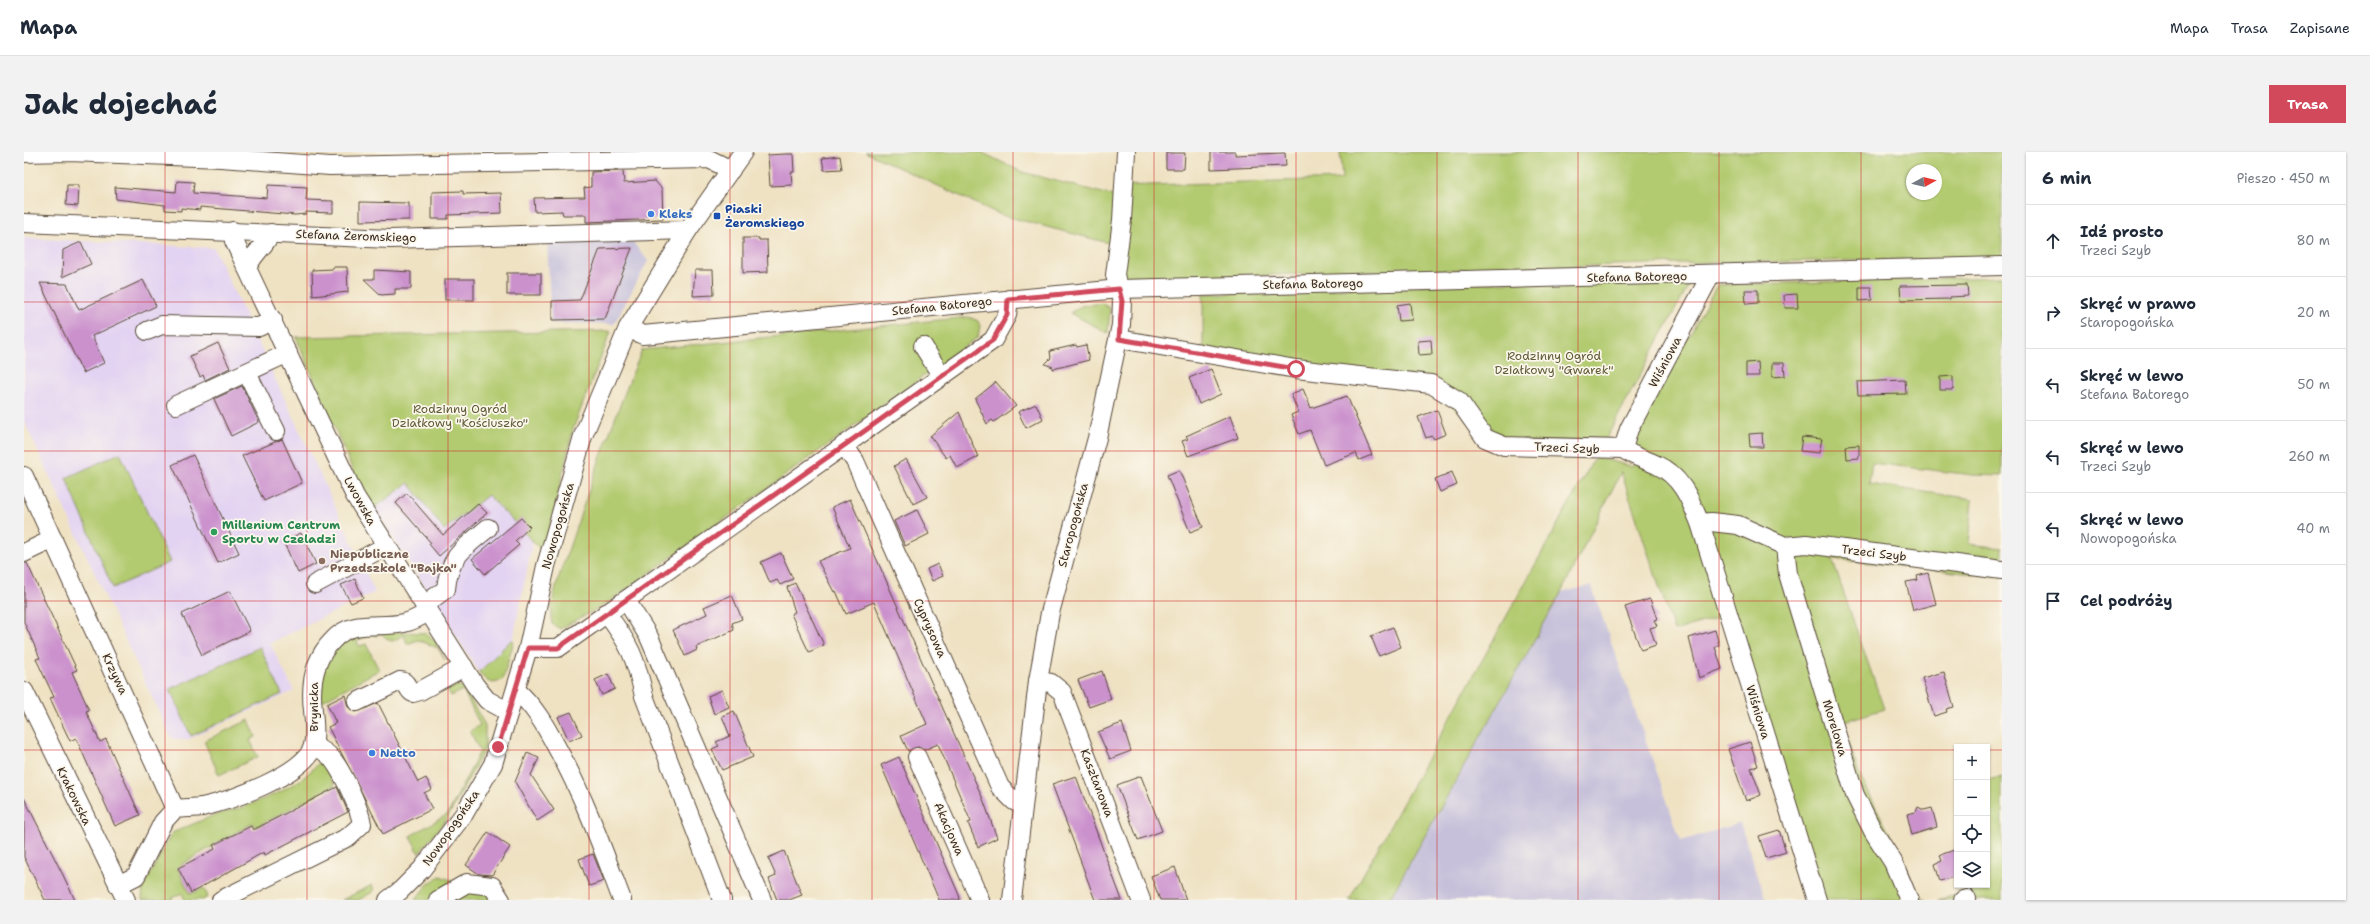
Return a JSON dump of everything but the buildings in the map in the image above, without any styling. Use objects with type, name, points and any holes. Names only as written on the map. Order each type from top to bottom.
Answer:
[{"type":"street","points":[[24,153],[69,152],[221,158],[330,166],[709,159],[731,170]]},
{"type":"street","name":"Nowopogońska","points":[[398,897],[422,870],[464,814],[493,764],[528,648],[546,566],[583,436],[628,328],[688,230],[743,152]]},
{"type":"street","name":"Staropogońska","points":[[1012,900],[1022,804],[1038,681],[1050,613],[1097,438],[1119,339],[1122,301],[1115,275],[1122,220],[1126,152]]},
{"type":"street","name":"Stefana Żeromskiego","points":[[24,223],[390,239],[688,230]]},
{"type":"street","name":"Lwowska","points":[[233,231],[234,241],[248,266],[355,496],[486,700],[509,712]]},
{"type":"street","points":[[248,266],[252,256],[265,245],[271,233]]},
{"type":"street","name":"Stefana Batorego","points":[[628,328],[643,335],[1119,289],[1708,275],[2002,266]]},
{"type":"street","name":"Wiśniowa","points":[[1623,449],[1629,429],[1708,282],[1708,275]]},
{"type":"street","points":[[528,648],[558,648],[941,375],[993,340],[1007,315],[1008,299]]},
{"type":"street","points":[[147,331],[162,325],[259,327],[273,320]]},
{"type":"street","name":"Trzeci Szyb","points":[[1119,339],[1296,369],[1430,384],[1459,401],[1485,438],[1504,446],[1623,449]]},
{"type":"street","points":[[923,346],[941,375]]},
{"type":"street","points":[[176,405],[288,353]]},
{"type":"street","points":[[247,373],[276,431]]},
{"type":"street","name":"Cyprysowa","points":[[844,445],[858,468],[1000,787],[1014,801],[1022,804]]},
{"type":"street","points":[[1623,449],[1635,458],[1656,465],[1675,476],[1690,498],[1700,523]]},
{"type":"street","name":"Krzywa","points":[[24,476],[175,809]]},
{"type":"street","name":"Wiśniowa","points":[[1700,523],[1817,900]]},
{"type":"street","name":"Trzeci Szyb","points":[[1700,523],[1738,525],[1786,546],[1806,544],[2002,570]]},
{"type":"street","name":"Brynicka","points":[[175,809],[202,806],[264,786],[298,767],[310,756],[313,746],[315,728],[312,692],[313,679],[317,664],[333,639],[352,626],[369,624],[402,624],[415,620],[446,589],[447,576],[457,553],[488,528]]},
{"type":"street","points":[[24,553],[53,539]]},
{"type":"street","points":[[315,584],[386,546]]},
{"type":"street","name":"Morelowa","points":[[1786,546],[1788,574],[1855,795],[1873,831],[1893,862],[1909,900]]},
{"type":"street","points":[[626,600],[649,637],[762,900]]},
{"type":"street","points":[[606,613],[626,639],[637,661],[644,696],[722,900]]},
{"type":"street","points":[[357,702],[400,681],[406,683],[410,692],[413,694],[464,667]]},
{"type":"street","name":"Kasztanowa","points":[[1038,681],[1051,683],[1062,692],[1141,900]]},
{"type":"street","points":[[516,690],[529,701],[574,778],[589,811],[622,900]]},
{"type":"street","name":"Krakowska","points":[[24,691],[122,893]]},
{"type":"street","points":[[221,900],[348,837],[362,824],[361,814],[333,760],[322,749],[313,746]]},
{"type":"street","name":"Akacjowa","points":[[917,757],[980,900]]},
{"type":"street","points":[[122,893],[136,876],[163,822],[175,809]]},
{"type":"street","points":[[438,900],[467,883],[492,886],[501,900]]},
{"type":"shaded area","points":[[24,238],[214,248],[375,592],[270,643],[294,691],[189,739],[180,740],[171,738],[24,421]]},
{"type":"shaded area","points":[[547,240],[633,242],[648,261],[614,324],[551,323]]},
{"type":"shaded area","points":[[409,483],[444,530],[488,495],[533,539],[513,640],[479,672],[374,508]]},
{"type":"shaded area","points":[[1591,585],[1681,841],[1740,823],[1766,900],[1389,900],[1561,593]]},
{"type":"green space","points":[[865,152],[981,152],[1022,172],[1118,197],[1118,186],[1342,179],[1340,152],[2002,152],[2002,258],[1684,263],[1199,277],[1133,280],[1111,285],[1116,245],[1001,215]]},
{"type":"green space","name":"Rodzinny Ogród Działkowy \"Gwarek\"","points":[[1694,275],[1602,446],[1491,443],[1430,384],[1203,356],[1203,294]]},
{"type":"green space","points":[[2002,277],[2002,476],[1973,475],[1872,463],[1869,484],[1973,499],[1969,544],[2002,548],[2002,577],[1832,559],[1884,709],[1842,722],[1859,774],[1909,872],[1915,892],[1926,900],[1825,900],[1723,616],[1674,631],[1621,472],[1561,593],[1389,900],[1349,900],[1595,457],[1631,466],[1645,458],[1634,447],[1636,435],[1652,402],[1717,285]]},
{"type":"green space","points":[[1102,303],[1110,309],[1108,333],[1070,313],[1081,306]]},
{"type":"green space","points":[[969,317],[978,321],[980,326],[978,337],[606,604],[560,629],[552,624],[552,605],[561,572],[605,445],[642,350]]},
{"type":"green space","name":"Rodzinny Ogród Działkowy \"Kościuszko\"","points":[[611,331],[573,429],[544,553],[488,495],[444,530],[409,483],[374,508],[359,485],[296,337]]},
{"type":"green space","points":[[120,453],[170,562],[113,588],[66,478]]},
{"type":"green space","points":[[362,631],[426,633],[436,642],[445,660],[438,648],[418,640],[407,644],[404,635],[393,641],[388,640],[381,633],[375,636],[373,633],[357,641],[359,646],[366,644],[379,670],[319,703],[320,676],[334,641]]},
{"type":"green space","points":[[511,640],[514,641],[503,679],[496,683],[492,683],[484,678],[479,672]]},
{"type":"green space","points":[[260,647],[282,694],[191,736],[170,689]]},
{"type":"green space","points":[[457,685],[464,688],[485,725],[485,748],[448,817],[419,853],[410,836],[448,814],[480,751],[470,731],[480,725],[463,690],[451,696],[448,690]]},
{"type":"green space","points":[[249,720],[256,737],[250,740],[258,757],[219,775],[204,741]]},
{"type":"green space","points":[[322,763],[335,785],[256,827],[253,823],[177,867],[190,894],[204,888],[208,897],[203,900],[185,900],[182,893],[172,898],[172,900],[142,900],[143,888],[172,833],[212,816],[244,807],[280,792],[302,779],[318,764]]},
{"type":"green space","points":[[2002,777],[2002,900],[1938,900],[1977,888],[1990,888],[1990,779]]},
{"type":"green space","points":[[440,876],[492,895],[494,900],[415,900],[427,885]]},
{"type":"green space","points":[[372,885],[374,891],[359,900],[342,900]]},
{"type":"place","name":"Kleks","points":[[651,214]]},
{"type":"place","name":"Piaski Żeromskiego","points":[[717,216]]},
{"type":"place","name":"Millenium Centrum Sportu w Czeladzi","points":[[214,532]]},
{"type":"place","name":"Niepubliczne Przedszkole \"Bajka\"","points":[[322,561]]},
{"type":"place","name":"Netto","points":[[372,753]]},
{"type":"route","points":[[498,747],[528,648],[558,648],[941,375],[993,340],[1007,315],[1008,299],[1119,289],[1122,301],[1119,339],[1176,350],[1296,369]]}]
